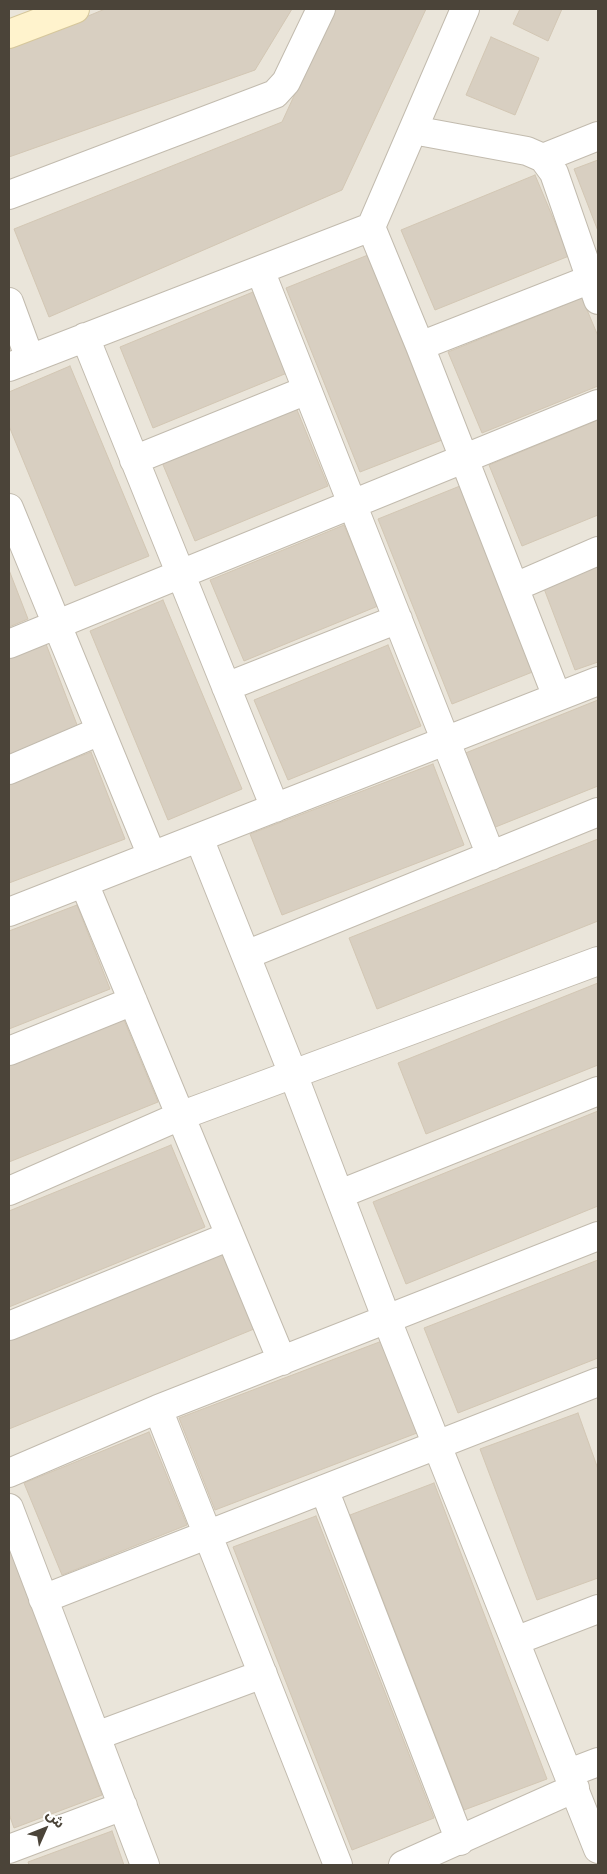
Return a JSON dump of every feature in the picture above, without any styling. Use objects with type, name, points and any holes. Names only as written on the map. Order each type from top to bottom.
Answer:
[{"type":"street","points":[[9,34],[74,9]]},
{"type":"street","points":[[9,196],[275,94],[286,82],[321,9]]},
{"type":"street","points":[[9,302],[19,363],[371,227],[465,9]]},
{"type":"street","points":[[413,130],[527,152],[543,158],[554,173],[594,290],[420,346]]},
{"type":"street","points":[[543,158],[598,136]]},
{"type":"street","points":[[371,227],[420,346],[557,697]]},
{"type":"street","points":[[260,270],[491,856]]},
{"type":"street","points":[[84,338],[275,808]]},
{"type":"street","points":[[134,460],[307,390]]},
{"type":"street","points":[[9,644],[598,404]]},
{"type":"street","points":[[9,512],[152,856]]},
{"type":"street","points":[[515,587],[598,551]]},
{"type":"street","points":[[226,687],[398,619]]},
{"type":"street","points":[[9,912],[598,681]]},
{"type":"street","points":[[9,770],[100,731]]},
{"type":"street","points":[[246,955],[598,812]]},
{"type":"street","points":[[199,838],[340,1194],[387,1320],[438,1444],[598,1850]]},
{"type":"street","points":[[84,883],[282,1361]]},
{"type":"street","points":[[9,1191],[180,1116],[598,961]]},
{"type":"street","points":[[9,1051],[133,1001]]},
{"type":"street","points":[[340,1194],[598,1091]]},
{"type":"street","points":[[9,1326],[230,1236]]},
{"type":"street","points":[[9,1473],[158,1410],[598,1236]]},
{"type":"street","points":[[43,1599],[598,1382]]},
{"type":"street","points":[[158,1410],[338,1865]]},
{"type":"street","points":[[324,1489],[460,1841]]},
{"type":"street","points":[[9,1508],[145,1865]]},
{"type":"street","points":[[515,1641],[598,1609]]},
{"type":"street","points":[[96,1736],[263,1674]]},
{"type":"street","points":[[403,1865],[460,1841],[572,1781],[598,1762]]},
{"type":"street","points":[[9,1849],[123,1806]]},
{"type":"shaded area","points":[[9,9],[598,9],[598,1865],[9,1865]]},
{"type":"building","points":[[105,9],[292,9],[255,70],[9,157],[9,49]]},
{"type":"building","points":[[334,9],[426,9],[342,190],[49,317],[14,229],[282,122]]},
{"type":"building","points":[[520,9],[562,9],[548,41],[513,24]]},
{"type":"building","points":[[491,37],[539,58],[515,115],[466,95]]},
{"type":"building","points":[[598,160],[598,231],[574,169]]},
{"type":"building","points":[[535,175],[569,256],[435,310],[401,230]]},
{"type":"building","points":[[368,255],[442,440],[360,472],[286,288]]},
{"type":"building","points":[[253,292],[287,373],[153,428],[120,347]]},
{"type":"building","points":[[582,298],[598,336],[598,386],[482,433],[448,352]]},
{"type":"building","points":[[70,366],[149,556],[75,586],[9,426],[9,392]]},
{"type":"building","points":[[295,405],[328,486],[195,541],[161,460]]},
{"type":"building","points":[[598,420],[598,515],[522,546],[489,465]]},
{"type":"building","points":[[460,486],[535,671],[452,704],[378,519]]},
{"type":"building","points":[[344,525],[378,606],[244,661],[210,580]]},
{"type":"building","points":[[598,566],[598,662],[575,670],[543,586]]},
{"type":"building","points":[[9,570],[28,619],[9,627]]},
{"type":"building","points":[[163,600],[242,789],[168,820],[90,631]]},
{"type":"building","points":[[46,644],[79,730],[9,757],[9,658]]},
{"type":"building","points":[[388,645],[421,726],[288,780],[254,700]]},
{"type":"building","points":[[598,700],[598,786],[493,828],[463,754]]},
{"type":"building","points":[[91,752],[125,839],[9,883],[9,784]]},
{"type":"building","points":[[433,764],[464,845],[282,915],[250,834]]},
{"type":"building","points":[[598,839],[598,921],[377,1009],[349,938]]},
{"type":"building","points":[[77,905],[110,989],[9,1029],[9,931]]},
{"type":"building","points":[[598,983],[598,1065],[426,1134],[398,1063]]},
{"type":"building","points":[[122,1015],[158,1102],[9,1162],[9,1062]]},
{"type":"building","points":[[598,1111],[598,1206],[406,1284],[373,1202]]},
{"type":"building","points":[[171,1145],[205,1227],[9,1307],[9,1211]]},
{"type":"building","points":[[222,1253],[254,1329],[9,1429],[9,1340]]},
{"type":"building","points":[[598,1260],[598,1358],[458,1413],[424,1328]]},
{"type":"building","points":[[382,1341],[417,1433],[215,1510],[179,1418]]},
{"type":"building","points":[[578,1413],[598,1469],[598,1578],[537,1600],[480,1449]]},
{"type":"building","points":[[149,1432],[187,1525],[62,1575],[24,1483]]},
{"type":"building","points":[[434,1483],[547,1779],[464,1810],[350,1515]]},
{"type":"building","points":[[316,1516],[434,1818],[352,1850],[233,1547]]},
{"type":"building","points":[[9,1544],[102,1795],[14,1828],[9,1814]]},
{"type":"building","points":[[112,1831],[124,1865],[29,1865],[28,1862]]}]
